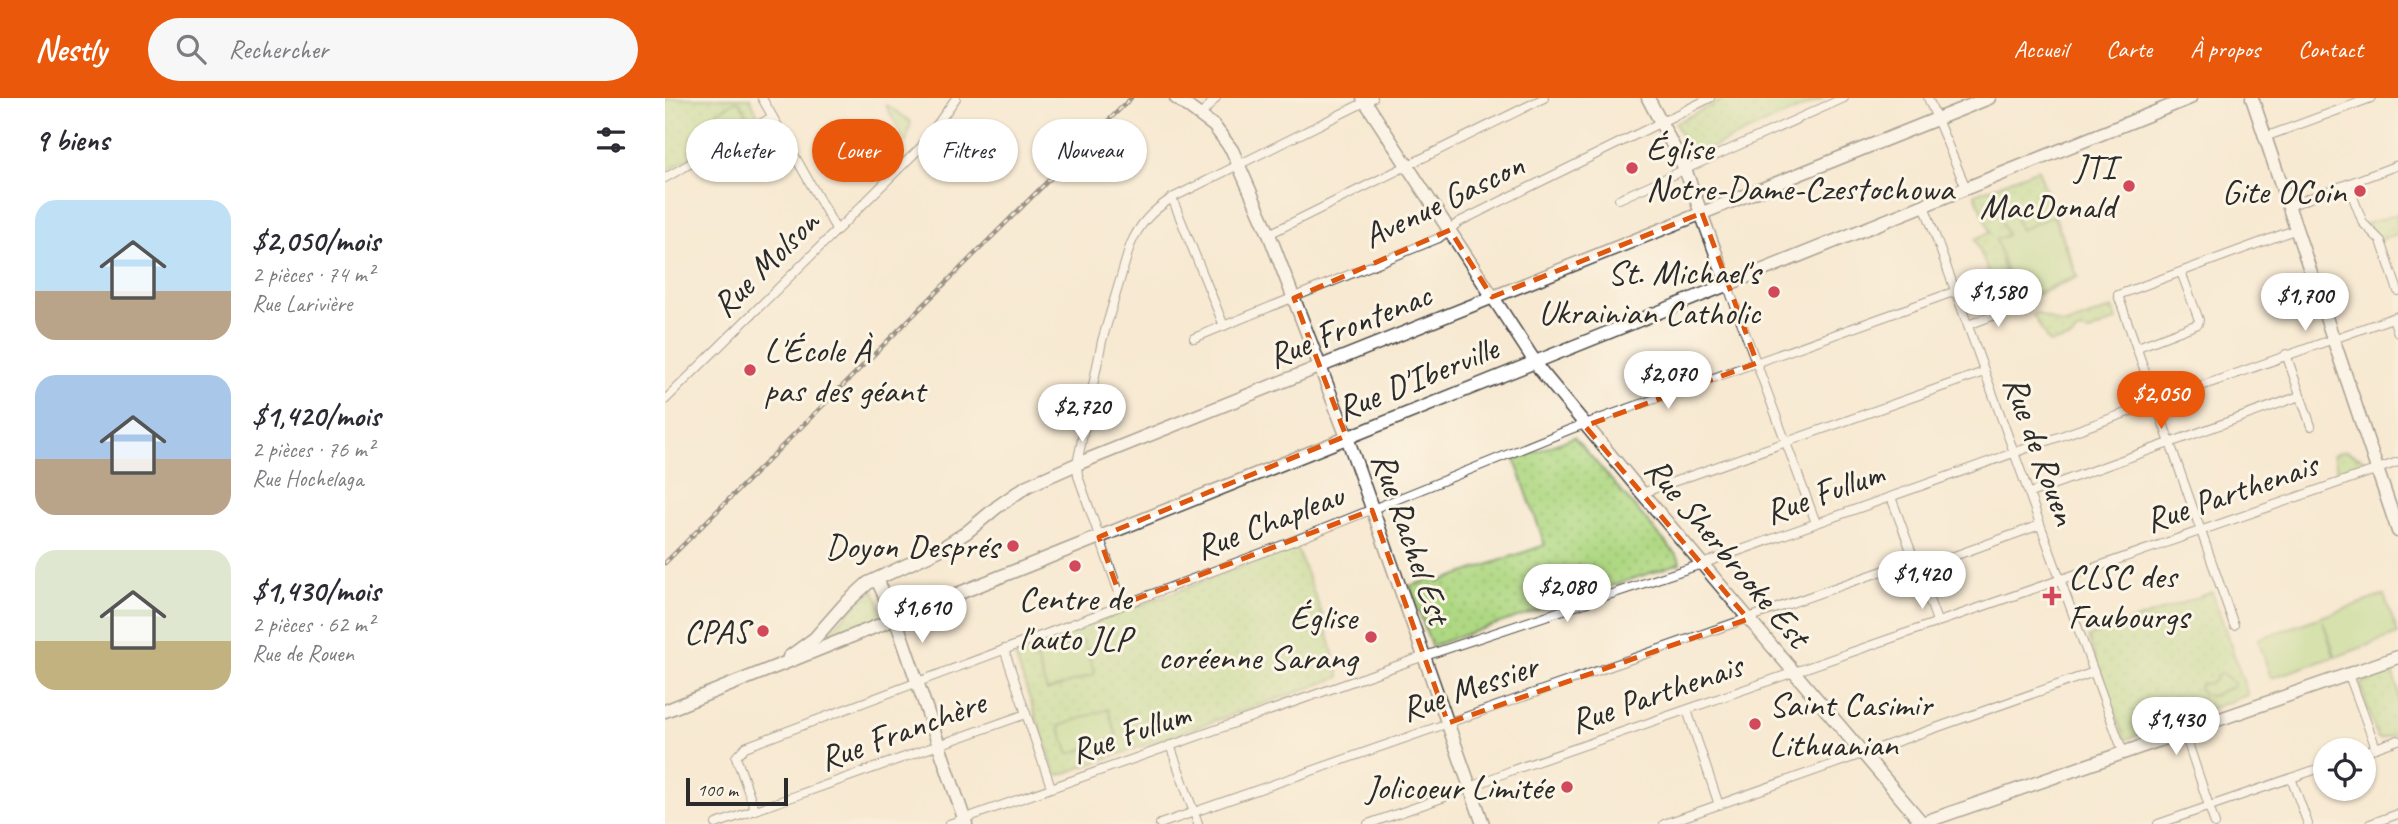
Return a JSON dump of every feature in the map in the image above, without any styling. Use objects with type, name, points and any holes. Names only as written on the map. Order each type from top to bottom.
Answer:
[{"type":"main road","name":"Rue Rachel Est","points":[[1176,98],[1201,115],[1223,138],[1239,164],[1269,234],[1347,436],[1483,824]]},
{"type":"main road","points":[[1648,98],[1685,169],[1727,284]]},
{"type":"main road","name":"Rue Frontenac","points":[[768,670],[805,647],[855,594],[877,579],[939,550],[1027,486],[1989,98]]},
{"type":"main road","name":"Rue D'Iberville","points":[[665,711],[2190,98]]},
{"type":"main road","points":[[2252,98],[2398,531]]},
{"type":"main road","name":"Rue Sherbrooke Est","points":[[1367,99],[1534,361],[1921,824]]},
{"type":"main road","points":[[877,579],[895,620],[965,821]]},
{"type":"main road","points":[[1921,824],[2398,657]]},
{"type":"street","points":[[762,98],[836,229]]},
{"type":"street","name":"Rue Molson","points":[[665,400],[922,145],[955,98]]},
{"type":"street","points":[[1201,115],[1216,98]]},
{"type":"street","points":[[1269,234],[1544,98]]},
{"type":"street","name":"Avenue Gascon","points":[[1194,338],[1437,239],[1459,222],[1710,98]]},
{"type":"street","points":[[1619,199],[1844,98]]},
{"type":"street","points":[[1929,98],[1966,188]]},
{"type":"street","points":[[2265,137],[2371,98]]},
{"type":"street","points":[[1123,604],[1078,476],[1077,464],[1103,341],[1136,232],[1148,216],[1172,198],[1367,99]]},
{"type":"street","points":[[665,178],[772,117]]},
{"type":"street","points":[[2289,206],[2398,165]]},
{"type":"street","points":[[2348,184],[2363,222],[2381,241],[2398,291]]},
{"type":"street","points":[[1172,198],[1224,326]]},
{"type":"street","name":"Rue de Rouen","points":[[1924,205],[2123,752]]},
{"type":"street","points":[[2234,625],[2118,295],[2297,229]]},
{"type":"street","points":[[2138,347],[2198,324],[2199,320],[2181,272]]},
{"type":"street","points":[[1727,284],[1816,523]]},
{"type":"street","name":"Rue Chapleau","points":[[755,810],[736,757],[745,747],[1372,510],[1585,425],[1956,291]]},
{"type":"street","points":[[1968,325],[2019,306]]},
{"type":"street","points":[[2395,317],[2398,333]]},
{"type":"street","name":"Rue Fullum","points":[[949,824],[965,821],[1051,787],[1424,657],[1702,564],[2395,317]]},
{"type":"street","points":[[2285,354],[2311,426]]},
{"type":"street","points":[[1642,493],[1985,372]]},
{"type":"street","points":[[2030,493],[2301,396]]},
{"type":"street","name":"Rue Parthenais","points":[[1368,824],[1937,621],[2398,462]]},
{"type":"street","points":[[1891,497],[1937,621]]},
{"type":"street","points":[[1918,569],[2041,525]]},
{"type":"street","name":"Rue Messier","points":[[1160,824],[1914,560]]},
{"type":"street","points":[[1005,649],[1051,787]]},
{"type":"street","points":[[1664,824],[2094,672]]},
{"type":"street","points":[[2349,675],[2372,738]]},
{"type":"street","points":[[1687,710],[1719,805]]},
{"type":"street","name":"Rue Franchère","points":[[716,824],[1026,714]]},
{"type":"street","points":[[2183,732],[2215,824]]},
{"type":"street","points":[[2376,748],[2398,740]]},
{"type":"street","points":[[1170,745],[1198,824]]},
{"type":"street","points":[[2158,824],[2313,770]]},
{"type":"street","points":[[2291,778],[2308,824]]},
{"type":"street","points":[[2371,824],[2398,814]]},
{"type":"street","points":[[1691,815],[1695,824]]},
{"type":"highlighted area","points":[[1702,213],[1757,363],[1585,426],[1748,619],[1448,723],[1372,510],[1123,604],[1099,537],[1346,436],[1294,298],[1450,230],[1492,297]]},
{"type":"green space","points":[[665,98],[750,98],[759,117],[756,119],[686,119],[686,160],[665,172]]},
{"type":"green space","points":[[1726,98],[1824,98],[1692,156],[1675,123]]},
{"type":"green space","points":[[736,101],[740,102],[747,115],[744,119],[714,119],[713,115]]},
{"type":"green space","points":[[886,106],[911,122],[906,143],[904,119],[893,119]]},
{"type":"green space","points":[[2038,169],[2078,277],[2018,304],[2000,259],[2004,274],[1991,279],[1975,239],[1990,232],[1975,194]]},
{"type":"green space","points":[[2011,208],[2020,230],[2053,216],[2076,276],[2026,297],[2015,293],[1996,240],[2007,235],[1998,213]]},
{"type":"green space","points":[[2397,214],[2398,234],[2380,240],[2365,224]]},
{"type":"green space","points":[[2112,308],[2117,320],[2090,332],[2079,330],[2070,339],[2049,343],[2033,315],[2036,313],[2061,324],[2069,324]]},
{"type":"green space","points":[[1574,437],[1679,558],[1680,563],[1431,646],[1410,586],[1436,578],[1438,582],[1545,545],[1515,460]]},
{"type":"green space","points":[[2345,451],[2364,459],[2365,465],[2339,474],[2333,455]]},
{"type":"green space","points":[[1296,546],[1322,614],[1340,677],[1060,775],[1055,772],[1014,653]]},
{"type":"green space","points":[[874,590],[884,617],[818,646],[853,607]]},
{"type":"green space","points":[[2212,592],[2248,695],[2125,740],[2088,637]]},
{"type":"green space","points":[[2384,595],[2398,634],[2336,657],[2323,621],[2334,657],[2271,678],[2258,639]]},
{"type":"green space","points":[[1083,641],[1095,674],[1047,691],[1036,657]]},
{"type":"green space","points":[[2392,672],[2398,689],[2398,733],[2380,739],[2377,737],[2360,684]]},
{"type":"green space","points":[[2222,673],[2234,683],[2233,686],[2212,696],[2201,693],[2201,684],[2211,683]]},
{"type":"green space","points":[[1108,709],[1117,737],[1069,754],[1059,726]]},
{"type":"railway","points":[[665,563],[1131,98]]},
{"type":"place","name":"Église Notre-Dame-Czestochowa","points":[[1632,168]]},
{"type":"place","name":"JTI MacDonald","points":[[2129,186]]},
{"type":"place","name":"Gite OCoin","points":[[2360,191]]},
{"type":"place","name":"St. Michael's Ukrainian Catholic","points":[[1774,292]]},
{"type":"place","name":"L'École À pas des géant","points":[[750,370]]},
{"type":"place","name":"Doyon Després","points":[[1013,546]]},
{"type":"place","name":"Centre de l'auto JLP","points":[[1075,566]]},
{"type":"place","name":"CLSC des Faubourgs","points":[[2052,596]]},
{"type":"place","name":"CPAS","points":[[763,631]]},
{"type":"place","name":"Église coréenne Sarang","points":[[1371,637]]},
{"type":"place","name":"Saint Casimir Lithuanian","points":[[1755,724]]},
{"type":"place","name":"Jolicoeur Limitée","points":[[1567,787]]}]
